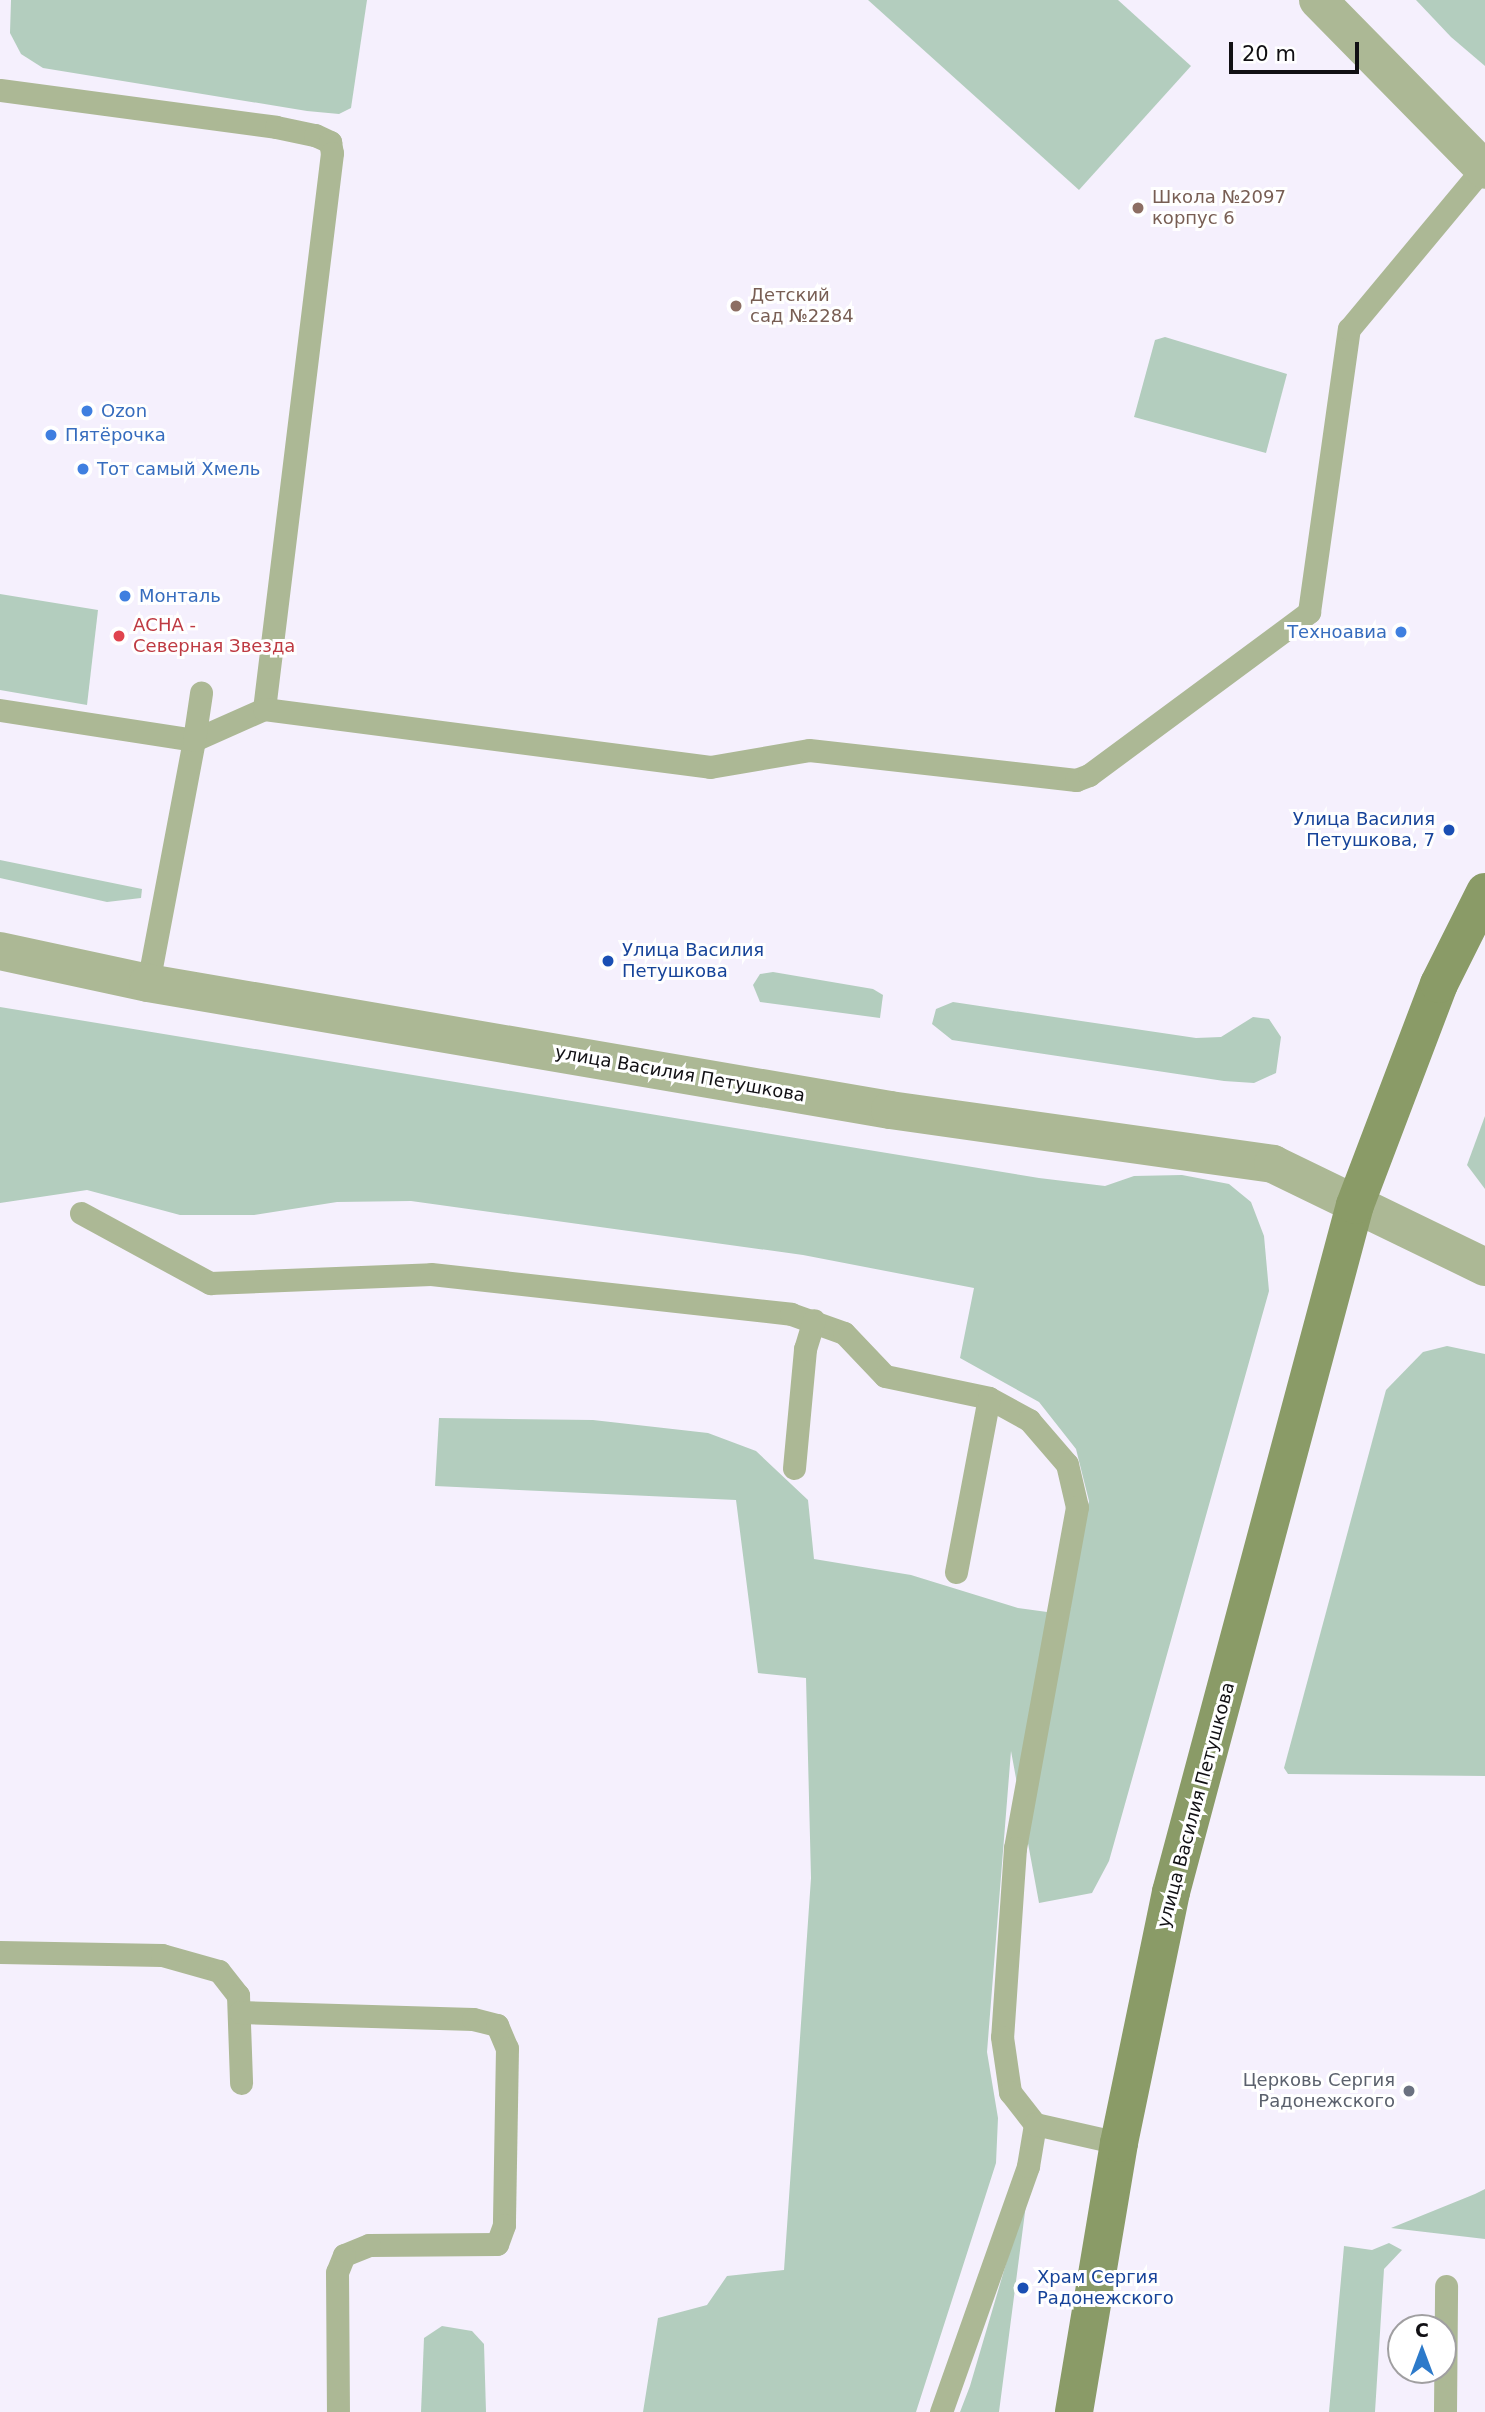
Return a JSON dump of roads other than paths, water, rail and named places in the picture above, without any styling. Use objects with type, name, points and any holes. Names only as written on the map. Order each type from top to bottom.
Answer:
[{"type":"main road","name":"улица Василия Петушкова","points":[[1074,2412],[1119,2143],[1171,1892],[1355,1205],[1439,984],[1485,892]]},
{"type":"street","points":[[1318,0],[1484,169]]},
{"type":"street","name":"улица Василия Петушкова","points":[[0,951],[148,983],[890,1110],[1273,1164],[1355,1205]]},
{"type":"street","points":[[1355,1205],[1485,1267]]},
{"type":"lane","points":[[0,90],[276,127],[330,142],[264,709]]},
{"type":"lane","points":[[0,710],[194,740],[264,709],[710,767],[809,750],[1076,780],[1089,775],[1309,612],[1349,329],[1484,169]]},
{"type":"lane","points":[[148,983],[201,693]]},
{"type":"lane","points":[[81,1213],[210,1283],[431,1274],[814,1320],[844,1333],[885,1376],[989,1398],[1029,1420],[1067,1464],[1077,1507],[1040,1692],[1012,1888],[1002,2037],[1010,2092],[1035,2124],[1119,2143]]},
{"type":"lane","points":[[794,1468],[804,1349],[814,1320]]},
{"type":"lane","points":[[956,1572],[989,1398]]},
{"type":"lane","points":[[0,1952],[162,1955],[219,1970],[238,1995],[241,2083]]},
{"type":"lane","points":[[240,2012],[473,2019],[497,2025],[507,2048],[504,2225],[497,2244],[369,2245],[344,2255],[337,2272],[338,2412]]},
{"type":"lane","points":[[941,2412],[1028,2166],[1035,2124]]},
{"type":"lane","points":[[1444,2412],[1446,2286]]},
{"type":"place","name":"Школа №2097 корпус 6","points":[[1138,208]]},
{"type":"place","name":"Детский сад №2284","points":[[736,306]]},
{"type":"place","name":"Ozon","points":[[87,411]]},
{"type":"place","name":"Пятёрочка","points":[[51,435]]},
{"type":"place","name":"Тот самый Хмель","points":[[83,469]]},
{"type":"place","name":"Монталь","points":[[125,596]]},
{"type":"place","name":"Техноавиа","points":[[1401,632]]},
{"type":"place","name":"АСНА - Северная Звезда","points":[[119,636]]},
{"type":"place","name":"Улица Василия Петушкова, 7","points":[[1449,830]]},
{"type":"place","name":"Улица Василия Петушкова","points":[[608,961]]},
{"type":"place","name":"Церковь Сергия Радонежского","points":[[1409,2091]]},
{"type":"place","name":"Храм Сергия Радонежского","points":[[1023,2288]]}]
